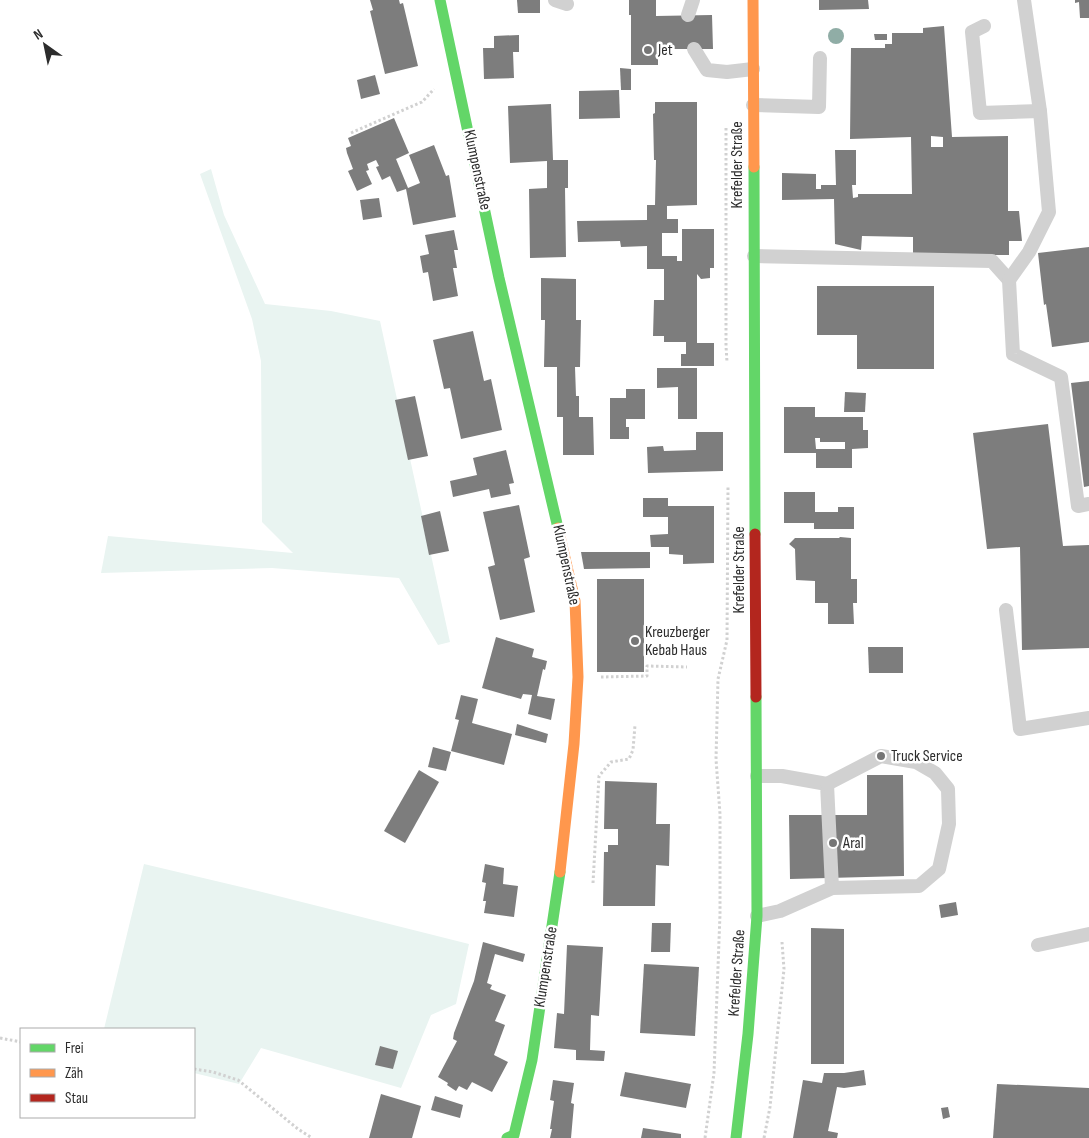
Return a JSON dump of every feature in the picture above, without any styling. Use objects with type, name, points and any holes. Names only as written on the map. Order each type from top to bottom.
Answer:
[{"type":"street","name":"Klumpenstraße","points":[[440,0],[499,278],[576,601],[578,677],[574,744],[557,899],[532,1060],[512,1137]]},
{"type":"street","name":"Krefelder Straße","points":[[736,1138],[748,1034],[757,916],[753,0]]},
{"type":"lane","points":[[688,15],[693,0]]},
{"type":"lane","points":[[1024,0],[1040,111],[1049,212],[1029,252],[1009,280],[1013,354],[1061,377],[1078,506],[1089,504]]},
{"type":"lane","points":[[984,26],[972,32],[980,113],[1040,111]]},
{"type":"lane","points":[[694,49],[707,70],[727,72],[753,69]]},
{"type":"lane","points":[[753,105],[819,107],[820,58]]},
{"type":"lane","points":[[754,256],[992,261],[1009,280]]},
{"type":"lane","points":[[1006,610],[1020,730],[1089,718]]},
{"type":"lane","points":[[757,776],[782,776],[827,784],[881,756],[916,762],[934,772],[948,789],[949,824],[939,869],[919,886],[832,888],[780,911],[757,916]]},
{"type":"lane","points":[[827,784],[832,888]]},
{"type":"lane","points":[[1038,945],[1089,934]]},
{"type":"path","points":[[351,133],[422,102],[454,68]]},
{"type":"path","points":[[726,120],[726,346],[728,364]]},
{"type":"path","points":[[705,1138],[714,1073],[720,914],[720,814],[716,759],[718,679],[727,640],[728,483]]},
{"type":"path","points":[[593,677],[647,676],[647,666],[687,667]]},
{"type":"path","points":[[592,883],[599,776],[611,762],[629,759],[633,750],[635,725]]},
{"type":"path","points":[[0,1038],[20,1042]]},
{"type":"path","points":[[195,1069],[213,1072],[238,1080],[298,1129],[312,1138]]},
{"type":"shaded area","points":[[211,169],[224,215],[265,304],[331,311],[380,321],[450,642],[438,645],[399,578],[272,568],[101,573],[108,536],[293,553],[262,522],[261,361],[252,319],[200,174]]},
{"type":"shaded area","points":[[144,864],[469,944],[456,1004],[431,1015],[401,1088],[261,1048],[239,1084],[195,1073],[195,1028],[104,1028]]},
{"type":"building","points":[[370,0],[399,0],[400,4],[403,3],[418,66],[385,74],[370,11],[373,10]]},
{"type":"building","points":[[517,0],[540,0],[540,13],[518,13]]},
{"type":"building","points":[[629,0],[656,0],[656,16],[712,15],[713,49],[658,49],[658,65],[631,65],[631,15],[629,15]]},
{"type":"building","points":[[819,0],[868,0],[869,9],[819,10]]},
{"type":"building","points":[[1075,0],[1089,0],[1089,18],[1080,18],[1079,2],[1075,3]]},
{"type":"building","points":[[944,26],[952,137],[1008,136],[1008,211],[1019,211],[1022,241],[1009,241],[1009,255],[913,255],[913,237],[862,236],[861,250],[835,244],[834,199],[782,200],[782,173],[816,174],[816,189],[821,189],[821,185],[836,185],[835,150],[856,150],[856,185],[852,185],[853,198],[858,197],[858,194],[912,194],[911,137],[850,139],[851,48],[885,48],[885,44],[892,44],[892,33],[923,33],[923,28]],"holes":[[[931,136],[943,137],[943,147],[931,147]]]},
{"type":"building","points":[[874,34],[887,34],[887,40],[875,40]]},
{"type":"building","points":[[519,35],[519,52],[513,52],[514,78],[484,79],[483,48],[494,48],[494,36]]},
{"type":"building","points":[[620,68],[631,69],[631,90],[621,90]]},
{"type":"building","points":[[375,75],[380,94],[361,99],[357,80]]},
{"type":"building","points":[[619,90],[620,118],[579,119],[579,91]]},
{"type":"building","points":[[655,102],[697,102],[697,205],[667,206],[667,219],[678,219],[678,233],[662,233],[662,256],[677,256],[677,261],[682,261],[682,229],[714,229],[714,268],[710,268],[710,278],[701,279],[697,274],[697,343],[714,343],[714,366],[681,366],[681,354],[686,354],[686,342],[664,342],[664,336],[653,336],[654,300],[664,300],[664,269],[647,269],[647,246],[621,247],[620,241],[578,242],[577,221],[647,220],[647,205],[655,205],[656,160],[654,160],[653,114],[655,113]]},
{"type":"building","points":[[551,104],[553,160],[568,160],[568,188],[565,188],[566,257],[530,258],[529,189],[547,188],[547,161],[510,163],[508,106]]},
{"type":"building","points":[[394,118],[409,153],[396,159],[408,188],[420,183],[409,155],[434,145],[446,176],[449,175],[456,217],[413,225],[406,189],[397,192],[390,176],[382,180],[376,167],[379,166],[376,160],[367,164],[369,170],[366,171],[372,184],[357,191],[348,171],[353,169],[346,148],[351,146],[348,138]]},
{"type":"building","points":[[379,198],[382,217],[363,220],[360,200]]},
{"type":"building","points":[[454,230],[458,250],[454,250],[457,268],[453,268],[458,296],[433,301],[428,272],[423,273],[420,256],[429,254],[425,235]]},
{"type":"building","points":[[1089,247],[1089,342],[1052,347],[1046,304],[1044,305],[1038,253]]},
{"type":"building","points":[[541,278],[576,279],[576,320],[581,320],[580,367],[575,367],[576,396],[579,396],[579,417],[593,417],[594,455],[563,455],[563,417],[557,417],[557,367],[544,367],[545,320],[541,320]]},
{"type":"building","points":[[817,286],[934,286],[934,369],[857,369],[857,335],[817,335]]},
{"type":"building","points":[[473,331],[484,381],[491,379],[502,430],[461,439],[450,388],[444,389],[433,340]]},
{"type":"building","points":[[657,368],[697,368],[697,419],[678,419],[678,387],[657,388]]},
{"type":"building","points":[[1089,381],[1089,486],[1084,487],[1071,383]]},
{"type":"building","points":[[626,389],[645,389],[645,419],[626,419],[626,427],[629,427],[629,439],[610,439],[610,398],[626,398]]},
{"type":"building","points":[[845,392],[866,393],[865,412],[844,412]]},
{"type":"building","points":[[415,396],[428,456],[408,460],[395,400]]},
{"type":"building","points":[[784,407],[815,407],[815,417],[863,417],[863,430],[868,430],[868,448],[852,449],[852,468],[816,468],[816,453],[784,453]],"holes":[[[815,438],[820,438],[820,442],[845,442],[845,449],[816,449]]]},
{"type":"building","points":[[1048,424],[1063,546],[1089,545],[1089,648],[1022,650],[1020,547],[987,549],[973,433]]},
{"type":"building","points":[[696,432],[723,432],[723,471],[648,473],[647,447],[663,446],[664,451],[696,450]]},
{"type":"building","points":[[506,450],[514,483],[509,484],[511,494],[491,498],[489,489],[453,497],[450,481],[477,475],[473,458]]},
{"type":"building","points":[[784,492],[815,492],[815,512],[838,512],[838,507],[854,507],[854,529],[814,529],[814,523],[784,523]]},
{"type":"building","points":[[643,498],[668,498],[668,506],[714,506],[714,563],[683,564],[683,555],[669,554],[669,547],[651,547],[650,535],[668,534],[668,517],[643,517]]},
{"type":"building","points":[[519,505],[530,557],[524,559],[535,612],[500,620],[488,567],[495,565],[483,512]]},
{"type":"building","points":[[440,511],[449,551],[429,555],[421,516]]},
{"type":"building","points":[[795,538],[851,538],[851,579],[857,579],[857,603],[853,603],[854,624],[828,624],[828,603],[815,603],[815,581],[796,580],[795,549],[789,544]]},
{"type":"building","points":[[581,552],[650,552],[650,568],[584,569]]},
{"type":"building","points":[[597,579],[644,579],[644,672],[597,672]]},
{"type":"building","points":[[496,637],[534,649],[532,657],[547,661],[545,670],[543,669],[537,696],[555,699],[551,720],[528,714],[532,695],[523,694],[521,699],[482,688]]},
{"type":"building","points":[[868,647],[903,647],[903,673],[869,673]]},
{"type":"building","points":[[461,695],[478,699],[472,723],[512,734],[504,765],[451,751],[459,720],[455,719]]},
{"type":"building","points":[[517,724],[548,734],[546,743],[515,735]]},
{"type":"building","points":[[433,747],[451,752],[446,771],[428,767]]},
{"type":"building","points":[[419,770],[439,782],[405,843],[384,831]]},
{"type":"building","points":[[867,775],[903,775],[904,876],[790,879],[789,815],[867,815]]},
{"type":"building","points":[[605,781],[657,783],[656,824],[670,824],[669,866],[656,865],[655,906],[603,906],[604,852],[608,852],[608,845],[618,845],[618,829],[604,829]]},
{"type":"building","points":[[485,864],[504,868],[503,884],[518,886],[514,917],[484,913],[486,901],[483,901],[486,883],[482,882]]},
{"type":"building","points":[[956,902],[958,915],[941,918],[939,905]]},
{"type":"building","points":[[652,923],[671,923],[670,952],[651,952]]},
{"type":"building","points":[[811,928],[844,929],[844,1064],[811,1064]]},
{"type":"building","points":[[483,942],[525,954],[523,962],[495,954],[487,983],[492,985],[490,989],[506,995],[495,1021],[505,1025],[494,1055],[508,1062],[492,1092],[472,1082],[467,1090],[459,1086],[456,1091],[438,1077],[457,1041],[453,1039],[454,1033],[474,981]]},
{"type":"building","points":[[567,945],[603,947],[599,1016],[591,1015],[590,1050],[605,1051],[604,1061],[576,1060],[576,1050],[554,1048],[557,1013],[564,1014]]},
{"type":"building","points":[[644,964],[699,967],[695,1036],[640,1033]]},
{"type":"building","points":[[380,1046],[398,1051],[393,1069],[375,1065]]},
{"type":"building","points":[[864,1070],[866,1085],[837,1087],[828,1131],[838,1133],[837,1138],[793,1138],[803,1080],[822,1083],[824,1073]]},
{"type":"building","points":[[625,1072],[691,1084],[686,1108],[620,1096]]},
{"type":"building","points":[[553,1080],[574,1083],[571,1103],[574,1104],[571,1138],[550,1138],[554,1101],[550,1100]]},
{"type":"building","points":[[997,1084],[1089,1088],[1089,1138],[993,1138]]},
{"type":"building","points":[[381,1094],[421,1106],[412,1138],[369,1138]]},
{"type":"building","points":[[435,1096],[463,1105],[460,1118],[431,1110]]},
{"type":"building","points":[[948,1107],[950,1117],[943,1119],[941,1108]]},
{"type":"building","points":[[643,1128],[681,1134],[681,1138],[641,1138]]},
{"type":"traffic: fast","points":[[440,0],[499,278],[558,528]]},
{"type":"traffic: fast","points":[[754,167],[755,534]]},
{"type":"traffic: fast","points":[[736,1138],[748,1034],[757,916],[756,697]]},
{"type":"traffic: fast","points":[[507,1138],[514,1135],[532,1060],[560,872]]},
{"type":"traffic: slow","points":[[753,0],[754,167]]},
{"type":"traffic: slow","points":[[558,528],[575,601],[578,677],[574,744],[560,872]]},
{"type":"traffic: jam","points":[[755,534],[756,697]]},
{"type":"place","name":"Jet","points":[[648,50]]},
{"type":"place","name":"Kreuzberger Kebab Haus","points":[[635,641]]},
{"type":"place","name":"Truck Service","points":[[881,756]]},
{"type":"place","name":"Aral","points":[[833,843]]}]
